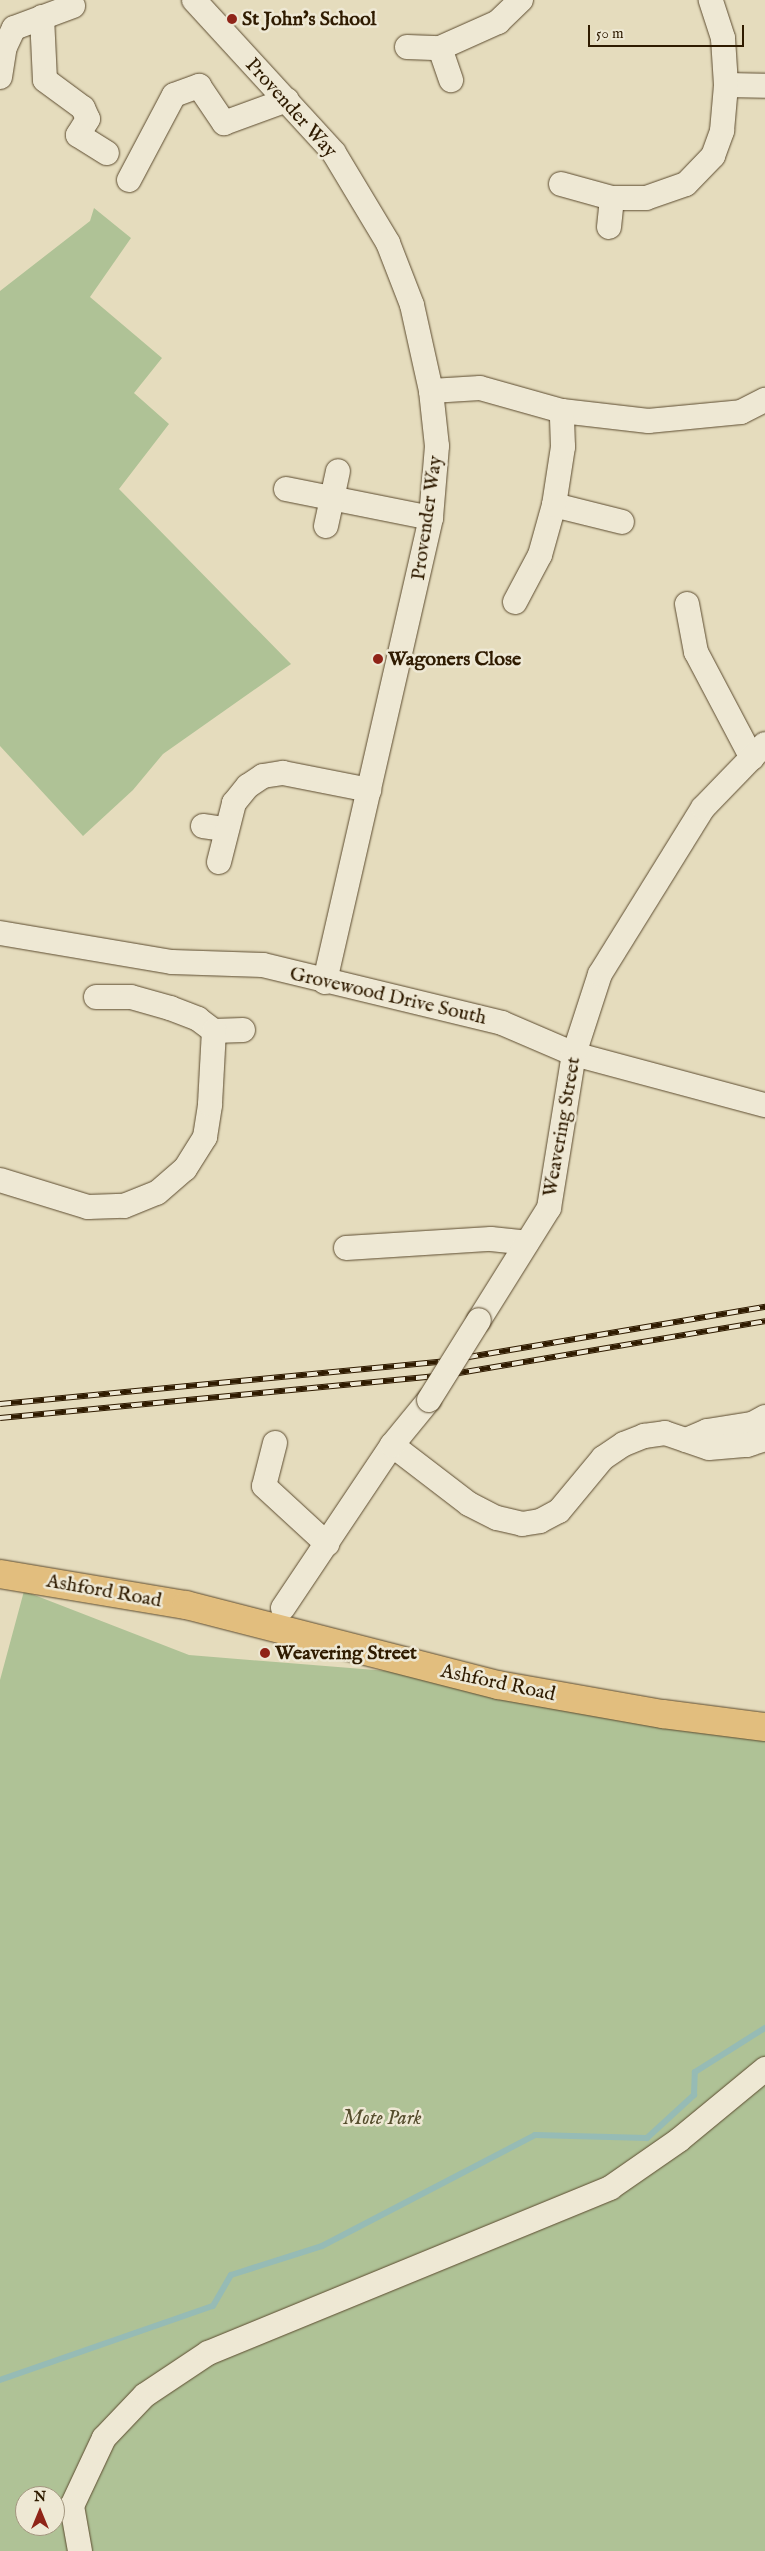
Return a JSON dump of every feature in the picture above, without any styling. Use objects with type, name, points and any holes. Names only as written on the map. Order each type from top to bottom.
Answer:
[{"type":"main road","name":"Ashford Road","points":[[0,1574],[186,1605],[498,1685],[663,1714],[765,1727]]},
{"type":"street","name":"Provender Way","points":[[194,0],[334,153],[388,243],[412,305],[431,392],[437,446],[431,518],[326,982]]},
{"type":"street","points":[[407,47],[440,48],[498,22],[521,0]]},
{"type":"street","points":[[561,184],[612,198],[646,198],[686,184],[713,156],[722,131],[726,85],[723,38],[711,0]]},
{"type":"street","points":[[0,77],[6,47],[14,28],[73,6]]},
{"type":"street","points":[[42,17],[45,80],[83,108],[88,119],[78,135],[107,153]]},
{"type":"street","points":[[440,48],[451,80]]},
{"type":"street","points":[[726,85],[765,86]]},
{"type":"street","points":[[129,180],[174,95],[199,86],[224,123],[287,100]]},
{"type":"street","points":[[609,226],[612,198]]},
{"type":"street","points":[[431,392],[480,388],[562,411],[648,421],[741,412],[765,400]]},
{"type":"street","points":[[515,602],[540,555],[554,505],[563,447],[562,411]]},
{"type":"street","points":[[326,526],[338,471]]},
{"type":"street","points":[[286,489],[431,518]]},
{"type":"street","points":[[554,505],[622,522]]},
{"type":"street","points":[[687,604],[696,652],[759,751]]},
{"type":"street","name":"Weavering Street","points":[[283,1608],[392,1446],[429,1400],[548,1208],[574,1054],[600,974],[703,808],[759,751]]},
{"type":"street","points":[[219,862],[214,828],[248,786],[263,776],[283,772],[369,790]]},
{"type":"street","name":"Grovewood Drive South","points":[[0,933],[172,962],[263,965],[326,982],[502,1023],[574,1054],[765,1106]]},
{"type":"street","points":[[96,997],[131,997],[206,1025],[243,1030]]},
{"type":"street","points":[[0,1180],[88,1207],[124,1206],[157,1193],[185,1169],[205,1137],[210,1104],[206,1025]]},
{"type":"street","points":[[346,1248],[491,1239],[527,1242]]},
{"type":"street","points":[[686,1440],[707,1431],[752,1424],[765,1418]]},
{"type":"street","points":[[392,1446],[469,1504],[497,1518],[522,1524],[540,1522],[560,1511],[603,1458],[624,1444],[644,1436],[665,1433],[709,1448],[747,1445],[765,1439]]},
{"type":"street","points":[[275,1443],[264,1486],[327,1544]]},
{"type":"street","points":[[80,2551],[72,2506],[104,2438],[146,2395],[208,2353],[610,2188],[679,2140],[765,2068]]},
{"type":"green space","points":[[94,208],[131,238],[90,297],[162,358],[134,393],[169,424],[119,489],[291,664],[163,754],[133,790],[83,836],[0,746],[0,291],[90,221]]},
{"type":"green space","name":"Mote Park","points":[[24,1591],[189,1655],[400,1672],[765,1741],[765,2551],[0,2551],[0,1680]]},
{"type":"waterway","points":[[0,2380],[213,2306],[231,2275],[322,2246],[535,2135],[647,2138],[694,2095],[695,2072],[765,2028]]},
{"type":"railway","points":[[0,1404],[445,1361],[765,1307]]},
{"type":"railway","points":[[0,1418],[447,1375],[765,1321]]},
{"type":"place","name":"St John's School","points":[[232,19]]},
{"type":"place","name":"Wagoners Close","points":[[378,659]]},
{"type":"place","name":"Weavering Street","points":[[265,1653]]}]
